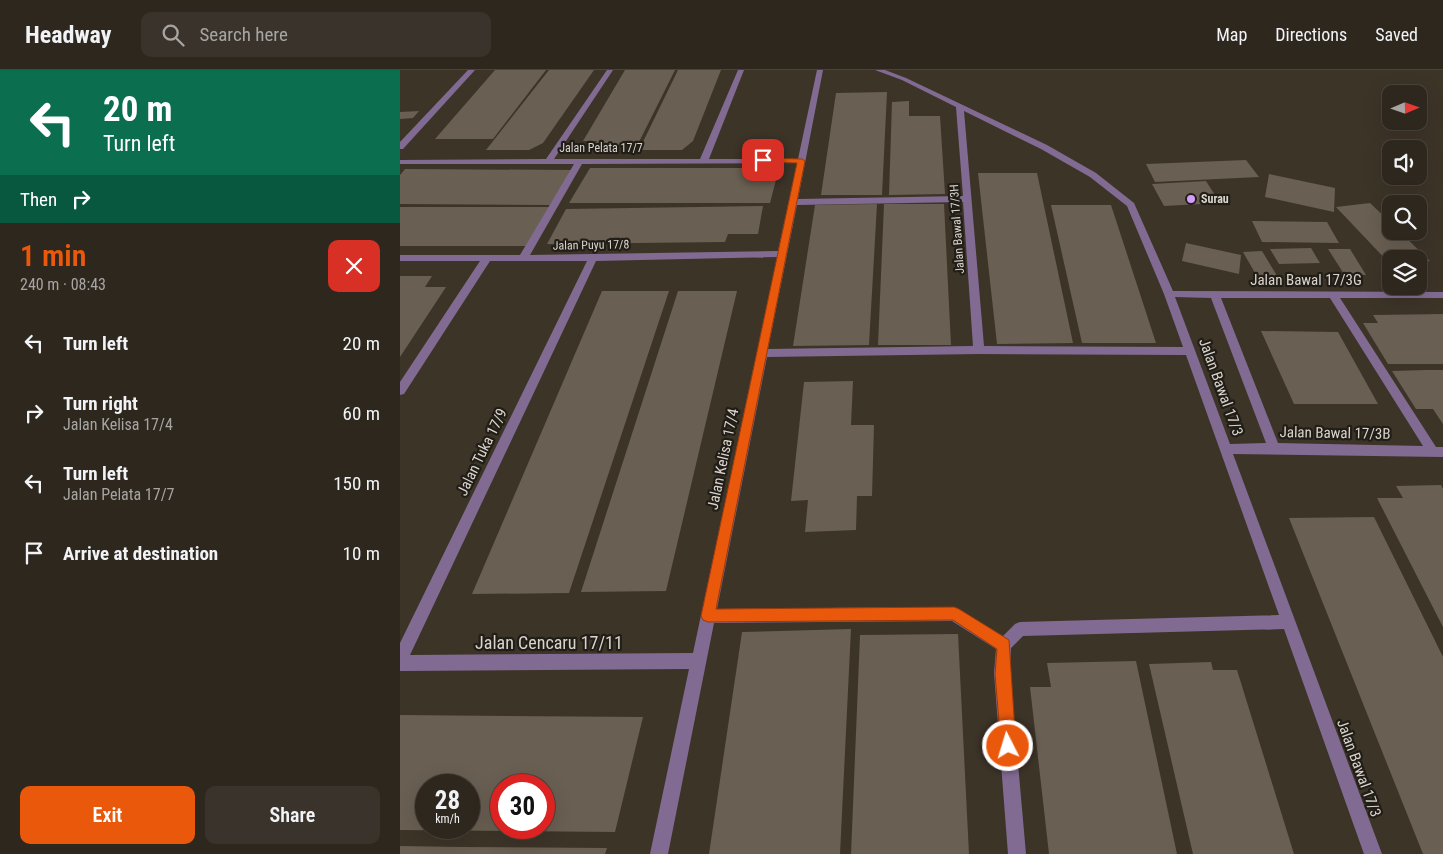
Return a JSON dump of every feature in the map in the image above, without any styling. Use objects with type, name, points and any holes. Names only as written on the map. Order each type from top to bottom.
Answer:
[{"type":"street","points":[[400,146],[472,70]]},
{"type":"street","points":[[549,161],[610,70]]},
{"type":"street","points":[[704,160],[741,70]]},
{"type":"street","name":"Jalan Kelisa 17/4","points":[[659,854],[820,70]]},
{"type":"street","name":"Jalan Bawal 17/3","points":[[878,70],[904,79],[1044,147],[1093,175],[1131,205],[1170,294],[1372,854]]},
{"type":"street","name":"Jalan Bawal 17/3H","points":[[960,106],[979,350]]},
{"type":"street","points":[[523,258],[580,161]]},
{"type":"street","name":"Jalan Pelata 17/7","points":[[400,162],[802,161]]},
{"type":"street","points":[[793,202],[968,199]]},
{"type":"street","name":"Jalan Puyu 17/8","points":[[400,258],[593,258],[782,254]]},
{"type":"street","points":[[400,391],[487,258]]},
{"type":"street","name":"Jalan Tuka 17/9","points":[[400,661],[593,258]]},
{"type":"street","name":"Jalan Bawal 17/3G","points":[[1170,294],[1443,295]]},
{"type":"street","points":[[1215,294],[1274,448]]},
{"type":"street","points":[[1333,295],[1437,452]]},
{"type":"street","points":[[762,353],[979,350],[1190,351]]},
{"type":"street","name":"Jalan Bawal 17/3B","points":[[1226,449],[1274,448],[1437,452]]},
{"type":"street","points":[[708,616],[954,614],[1004,645]]},
{"type":"street","points":[[1017,854],[1002,674],[1004,645],[1020,629],[1288,622]]},
{"type":"street","name":"Jalan Cencaru 17/11","points":[[400,661],[698,661]]},
{"type":"building","points":[[495,70],[546,70],[493,139],[435,139]]},
{"type":"building","points":[[549,70],[594,70],[543,143],[529,150],[486,150]]},
{"type":"building","points":[[625,70],[675,70],[637,146],[594,146],[597,141],[583,141]]},
{"type":"building","points":[[678,70],[721,70],[693,141],[682,150],[639,150]]},
{"type":"building","points":[[887,92],[882,195],[821,195],[836,93]]},
{"type":"building","points":[[909,101],[909,116],[940,116],[945,194],[889,195],[892,102]]},
{"type":"building","points":[[419,111],[413,118],[400,119],[400,112]]},
{"type":"building","points":[[1246,160],[1259,177],[1155,182],[1146,164]]},
{"type":"building","points":[[590,168],[763,168],[777,176],[770,203],[569,203]]},
{"type":"building","points":[[405,169],[572,170],[550,205],[400,204],[400,175]]},
{"type":"building","points":[[978,173],[1037,173],[1073,343],[997,344]]},
{"type":"building","points":[[1269,174],[1335,188],[1334,212],[1265,197]]},
{"type":"building","points":[[1206,181],[1220,203],[1164,206],[1152,184]]},
{"type":"building","points":[[1370,203],[1382,214],[1382,240],[1408,240],[1419,250],[1382,250],[1382,256],[1336,207]]},
{"type":"building","points":[[877,204],[869,345],[793,346],[815,205]]},
{"type":"building","points":[[884,204],[944,204],[951,345],[878,345]]},
{"type":"building","points":[[1051,205],[1111,205],[1156,343],[1082,343]]},
{"type":"building","points":[[763,206],[758,234],[728,234],[725,242],[547,244],[566,209]]},
{"type":"building","points":[[400,207],[549,207],[526,246],[400,246]]},
{"type":"building","points":[[1252,221],[1327,222],[1339,243],[1262,242]]},
{"type":"building","points":[[1186,243],[1241,255],[1239,274],[1182,261]]},
{"type":"building","points":[[1311,248],[1320,263],[1279,264],[1270,249]]},
{"type":"building","points":[[1328,249],[1350,249],[1366,275],[1344,274]]},
{"type":"building","points":[[1262,251],[1279,279],[1259,280],[1243,252]]},
{"type":"building","points":[[400,276],[432,276],[425,287],[446,287],[400,357]]},
{"type":"building","points":[[602,291],[669,291],[569,593],[472,594]]},
{"type":"building","points":[[678,291],[737,291],[666,591],[581,592]]},
{"type":"building","points":[[1443,314],[1443,364],[1388,364],[1363,323],[1378,323],[1373,315]]},
{"type":"building","points":[[1261,331],[1338,332],[1378,404],[1294,404]]},
{"type":"building","points":[[1443,370],[1443,424],[1433,409],[1416,409],[1392,371]]},
{"type":"building","points":[[853,381],[851,425],[874,425],[872,496],[857,496],[856,530],[805,532],[808,500],[791,501],[804,382]]},
{"type":"building","points":[[1441,485],[1443,489],[1443,627],[1377,498],[1403,498],[1396,486]]},
{"type":"building","points":[[1374,517],[1443,657],[1443,854],[1423,854],[1289,518]]},
{"type":"building","points":[[851,629],[840,854],[709,854],[742,632]]},
{"type":"building","points":[[958,634],[969,854],[851,854],[860,635]]},
{"type":"building","points":[[1136,661],[1177,854],[1049,854],[1030,687],[1051,687],[1047,663]]},
{"type":"building","points":[[1211,662],[1213,670],[1237,670],[1294,854],[1193,854],[1149,664]]},
{"type":"building","points":[[400,715],[643,717],[615,832],[555,831],[555,774],[490,774],[490,831],[480,831],[480,774],[415,774],[415,830],[400,830]]},
{"type":"building","points":[[400,846],[607,848],[605,854],[400,854]]},
{"type":"place","name":"Surau","points":[[1191,199]]},
{"type":"route","points":[[763,160],[802,161],[708,616],[954,614],[1004,645],[1002,674],[1008,746]]}]
